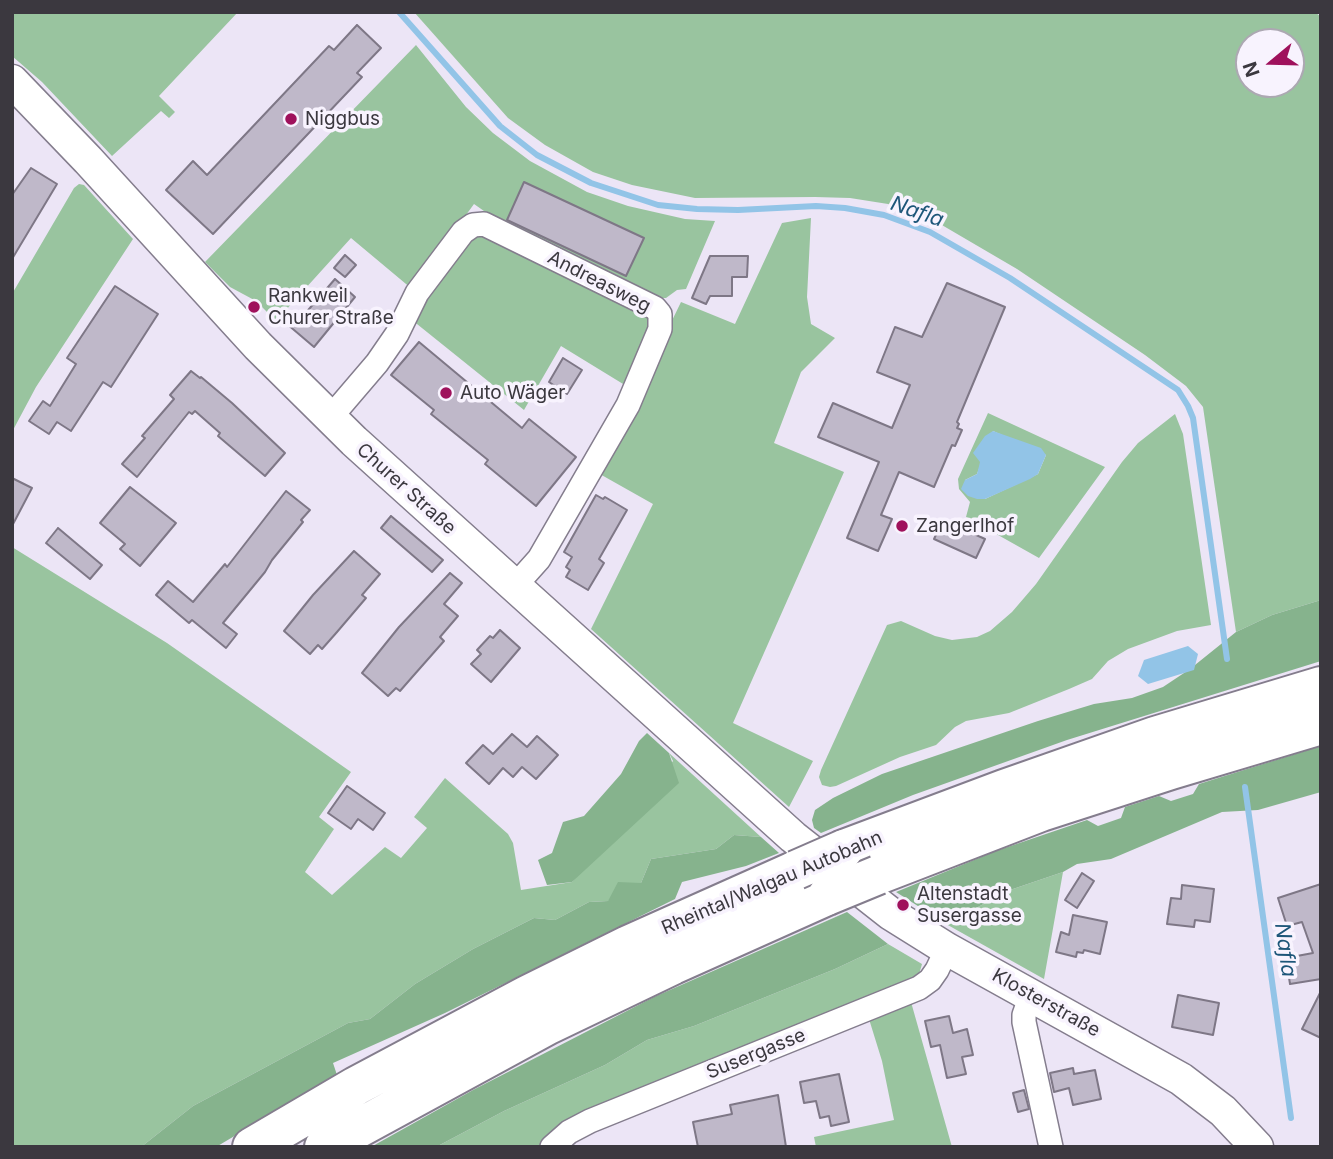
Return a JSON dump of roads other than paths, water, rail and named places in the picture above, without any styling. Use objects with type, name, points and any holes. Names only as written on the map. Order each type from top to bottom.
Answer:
[{"type":"highway","name":"Rheintal/Walgau Autobahn","points":[[252,1147],[356,1086],[628,945],[824,871],[1155,736],[1321,686]]},
{"type":"highway","name":"Rheintal/Walgau Autobahn","points":[[324,1147],[548,1025],[673,965],[824,871],[878,875],[1041,812],[1321,725]]},
{"type":"main road","name":"Churer Straße","points":[[12,81],[240,327],[330,418],[704,758],[824,871]]},
{"type":"main road","name":"Klosterstraße","points":[[824,871],[947,949],[1181,1079],[1223,1111],[1257,1147]]},
{"type":"street","name":"Andreasweg","points":[[330,418],[377,363],[397,334],[418,293],[463,232],[473,225],[485,224],[654,308],[660,314],[660,329],[628,405],[539,559],[514,587]]},
{"type":"street","name":"Susergasse","points":[[552,1147],[569,1132],[590,1121],[919,988],[937,970],[947,949]]},
{"type":"street","points":[[1031,995],[1024,1022],[1051,1147]]},
{"type":"water","points":[[993,431],[1041,448],[1046,455],[1038,474],[985,499],[977,499],[968,496],[961,489],[965,480],[977,474],[980,462],[973,453],[985,436]]},
{"type":"water","points":[[1188,646],[1198,654],[1194,670],[1148,684],[1138,676],[1144,660]]},
{"type":"waterway","name":"Nafla","points":[[399,12],[500,126],[537,155],[591,183],[658,205],[738,210],[816,206],[884,215],[930,232],[1010,278],[1178,390],[1193,418],[1227,659]]},
{"type":"waterway","name":"Nafla","points":[[1245,787],[1291,1118]]},
{"type":"place","name":"Niggbus","points":[[291,119]]},
{"type":"place","name":"Rankweil Churer Straße","points":[[254,307]]},
{"type":"place","name":"Auto Wäger","points":[[446,393]]},
{"type":"place","name":"Zangerlhof","points":[[902,526]]},
{"type":"place","name":"Altenstadt Susergasse","points":[[903,905]]}]
